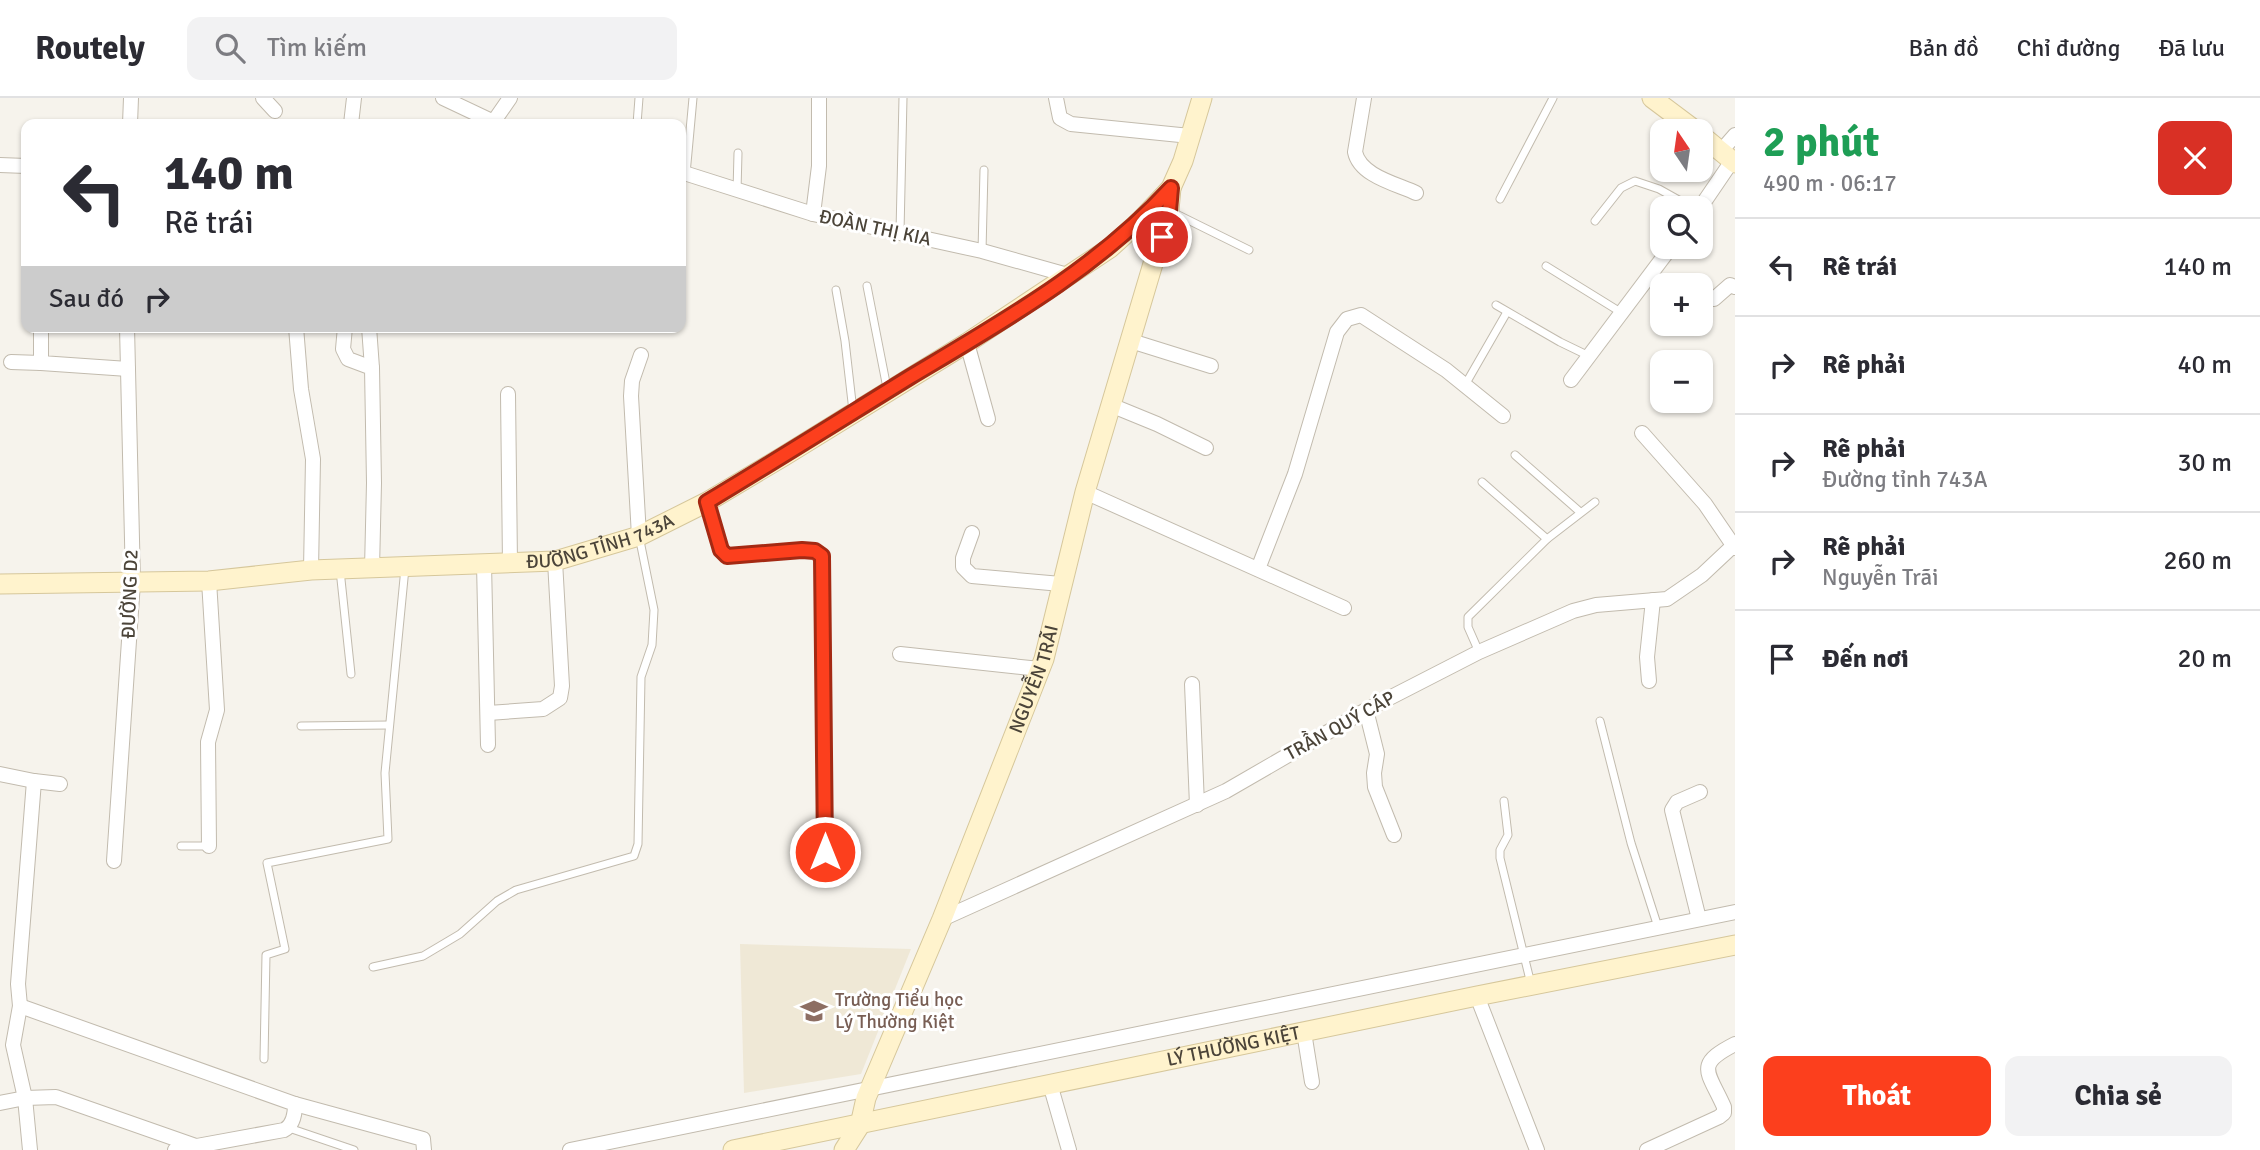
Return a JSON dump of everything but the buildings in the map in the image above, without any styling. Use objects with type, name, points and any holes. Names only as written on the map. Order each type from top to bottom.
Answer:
[{"type":"main road","name":"ĐƯỜNG TỈNH 743A","points":[[0,584],[209,581],[311,570],[555,561],[639,536],[707,502],[967,343],[1071,276],[1125,234],[1171,188],[1202,98]]},
{"type":"main road","points":[[1652,98],[1680,119]]},
{"type":"main road","points":[[1713,145],[1729,158]]},
{"type":"main road","name":"NGUYỄN TRÃI","points":[[844,1150],[860,1125],[870,1088],[942,919],[1040,670],[1085,492],[1169,211],[1171,188]]},
{"type":"main road","name":"LÝ THƯỜNG KIỆT","points":[[733,1150],[1735,945]]},
{"type":"street","points":[[130,119],[131,98]]},
{"type":"street","points":[[262,98],[275,111]]},
{"type":"street","points":[[352,119],[354,98]]},
{"type":"street","points":[[443,98],[486,119]]},
{"type":"street","points":[[497,119],[510,98]]},
{"type":"street","points":[[813,215],[819,166],[819,98]]},
{"type":"street","points":[[1056,98],[1060,118],[1071,124],[1191,136]]},
{"type":"street","points":[[1364,98],[1355,152],[1356,161],[1366,170],[1416,192]]},
{"type":"street","points":[[1707,196],[1729,158],[1735,135]]},
{"type":"street","points":[[0,165],[21,166]]},
{"type":"street","name":"ĐOÀN THỊ KIA","points":[[686,174],[813,215],[982,251],[1071,276]]},
{"type":"street","points":[[1572,380],[1662,259]]},
{"type":"street","points":[[1714,299],[1730,285],[1735,287]]},
{"type":"street","points":[[1258,569],[1295,474],[1336,332],[1347,319],[1361,315],[1446,370],[1503,416]]},
{"type":"street","points":[[41,333],[41,363]]},
{"type":"street","name":"ĐƯỜNG D2","points":[[114,861],[133,582],[127,333]]},
{"type":"street","points":[[296,333],[301,389],[313,459],[311,570]]},
{"type":"street","points":[[344,333],[343,349],[348,359],[372,368]]},
{"type":"street","points":[[369,333],[374,483],[372,569]]},
{"type":"street","points":[[1131,341],[1211,366]]},
{"type":"street","points":[[967,343],[988,419]]},
{"type":"street","points":[[639,536],[631,396],[632,381],[642,355]]},
{"type":"street","points":[[11,362],[128,369]]},
{"type":"street","points":[[508,394],[510,563]]},
{"type":"street","points":[[1112,405],[1206,448]]},
{"type":"street","points":[[1642,433],[1705,504],[1735,546]]},
{"type":"street","points":[[1085,492],[1344,607]]},
{"type":"street","points":[[707,502],[721,550],[727,556],[802,550],[815,551],[822,556],[825,852]]},
{"type":"street","points":[[972,533],[963,558],[963,566],[972,576],[1061,584]]},
{"type":"street","name":"TRẦN QUÝ CÁP","points":[[942,919],[1197,805],[1366,710],[1479,652],[1573,611],[1596,605],[1667,599],[1679,593],[1735,546]]},
{"type":"street","points":[[488,713],[543,709],[560,698],[562,686],[555,561]]},
{"type":"street","points":[[484,564],[488,745]]},
{"type":"street","points":[[209,581],[217,710],[208,742],[209,846]]},
{"type":"street","points":[[1649,681],[1647,657],[1653,600]]},
{"type":"street","points":[[900,654],[1040,670]]},
{"type":"street","points":[[1192,684],[1197,805]]},
{"type":"street","points":[[1366,710],[1377,754],[1375,787],[1394,835]]},
{"type":"street","points":[[0,774],[60,783]]},
{"type":"street","points":[[30,1150],[25,1098],[6,1046],[20,1006],[18,984],[34,781]]},
{"type":"street","points":[[1699,919],[1672,810],[1677,802],[1700,792]]},
{"type":"street","points":[[570,1150],[1735,912]]},
{"type":"street","points":[[1477,996],[1537,1150]]},
{"type":"street","points":[[20,1006],[295,1104],[423,1139],[424,1150]]},
{"type":"street","points":[[1304,1032],[1312,1082]]},
{"type":"street","points":[[1647,1150],[1719,1118],[1724,1113],[1724,1107],[1708,1071],[1708,1063],[1715,1054],[1735,1044]]},
{"type":"street","points":[[1050,1084],[1069,1150]]},
{"type":"street","points":[[0,1103],[25,1098],[56,1097],[197,1146]]},
{"type":"street","points":[[175,1150],[289,1128],[295,1116],[295,1104]]},
{"type":"lane","points":[[637,119],[639,98]]},
{"type":"lane","points":[[686,150],[693,98]]},
{"type":"lane","points":[[900,232],[903,98]]},
{"type":"lane","points":[[1500,199],[1553,98]]},
{"type":"lane","points":[[737,192],[738,153]]},
{"type":"lane","points":[[982,251],[984,170]]},
{"type":"lane","points":[[1595,221],[1622,188],[1635,181],[1672,196]]},
{"type":"lane","points":[[1169,211],[1249,250]]},
{"type":"lane","points":[[1546,266],[1622,313]]},
{"type":"lane","points":[[867,286],[888,391]]},
{"type":"lane","points":[[836,290],[853,412]]},
{"type":"lane","points":[[1496,305],[1589,356]]},
{"type":"lane","points":[[1465,385],[1507,312]]},
{"type":"lane","points":[[1515,455],[1580,512]]},
{"type":"lane","points":[[1482,481],[1547,539]]},
{"type":"lane","points":[[1479,652],[1468,627],[1468,617],[1547,539],[1595,502]]},
{"type":"lane","points":[[373,967],[423,956],[460,934],[497,901],[516,890],[634,856],[638,844],[641,677],[652,645],[654,610],[639,536]]},
{"type":"lane","points":[[264,1059],[266,955],[285,949],[267,863],[388,839],[384,773],[405,568]]},
{"type":"lane","points":[[340,570],[351,674]]},
{"type":"lane","points":[[1600,721],[1631,843],[1658,928]]},
{"type":"lane","points":[[301,726],[389,725]]},
{"type":"lane","points":[[1504,802],[1508,835],[1500,850],[1500,859],[1532,985]]},
{"type":"lane","points":[[181,846],[209,846]]},
{"type":"lane","points":[[289,1128],[354,1150]]},
{"type":"shaded area","name":"Trường Tiểu học Lý Thường Kiệt","points":[[740,944],[911,949],[861,1074],[744,1093]]},
{"type":"place","name":"Trường Tiểu học Lý Thường Kiệt","points":[[814,1011]]},
{"type":"route","points":[[825,852],[822,556],[815,551],[802,550],[727,556],[721,550],[707,502],[1071,276],[1110,248],[1171,188],[1169,211],[1162,237]]}]
